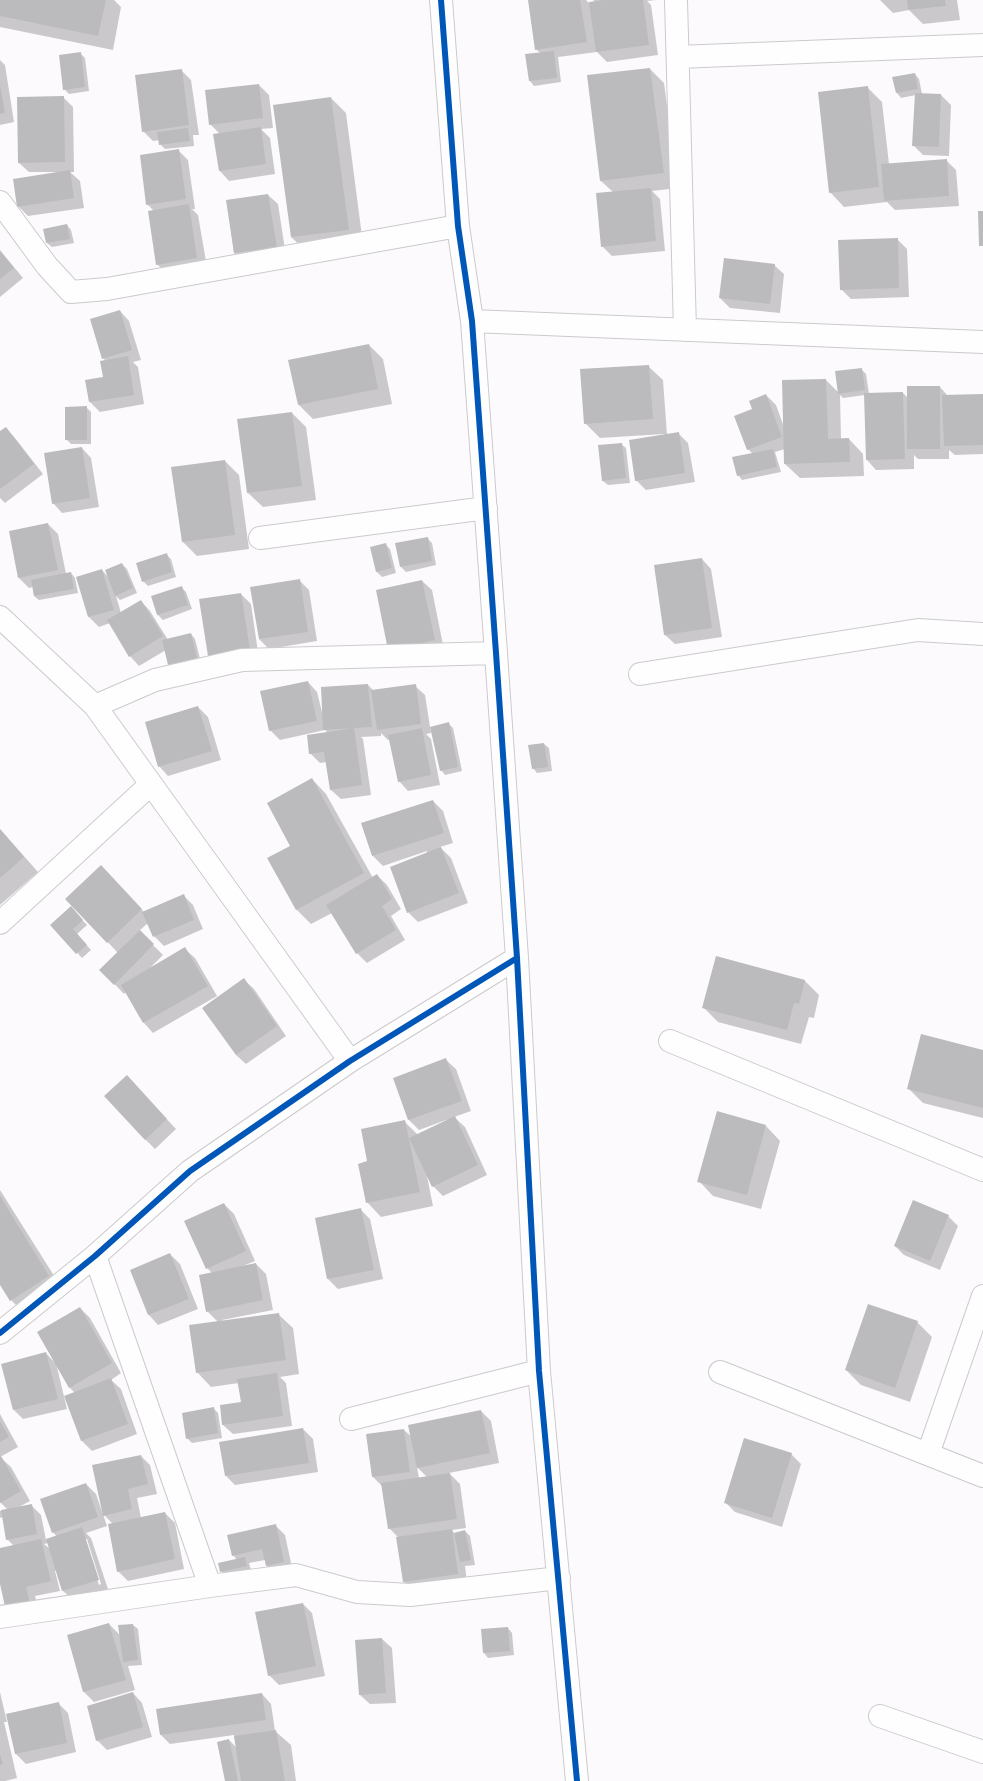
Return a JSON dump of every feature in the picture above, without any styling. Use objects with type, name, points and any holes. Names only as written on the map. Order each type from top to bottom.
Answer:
[{"type":"street","points":[[441,0],[458,226],[472,321],[486,508],[517,958],[539,1371],[577,1781]]},
{"type":"street","points":[[676,0],[685,330]]},
{"type":"street","points":[[678,57],[983,45]]},
{"type":"street","points":[[0,202],[47,266],[71,292],[107,289],[458,226]]},
{"type":"street","points":[[472,321],[983,342]]},
{"type":"street","points":[[260,538],[486,508]]},
{"type":"street","points":[[0,616],[94,706],[350,1061]]},
{"type":"street","points":[[640,674],[918,630],[983,634]]},
{"type":"street","points":[[94,706],[154,680],[242,660],[496,653]]},
{"type":"street","points":[[0,923],[151,784]]},
{"type":"street","points":[[0,1333],[95,1256],[190,1171],[350,1061],[517,958]]},
{"type":"street","points":[[670,1042],[983,1170]]},
{"type":"street","points":[[95,1256],[210,1586]]},
{"type":"street","points":[[928,1454],[983,1296]]},
{"type":"street","points":[[351,1418],[539,1371]]},
{"type":"street","points":[[720,1372],[983,1476]]},
{"type":"street","points":[[0,1618],[210,1586],[296,1575],[357,1592],[410,1595],[559,1578]]},
{"type":"street","points":[[880,1716],[983,1752]]},
{"type":"building","points":[[0,0],[106,0],[98,36],[0,16]]},
{"type":"building","points":[[528,0],[580,0],[587,42],[535,50]]},
{"type":"building","points":[[604,0],[643,0],[649,45],[596,52],[589,2]]},
{"type":"building","points":[[907,0],[945,0],[946,6],[908,10]]},
{"type":"building","points":[[554,51],[557,78],[529,81],[525,54]]},
{"type":"building","points":[[81,52],[85,87],[63,90],[59,55]]},
{"type":"building","points":[[650,68],[664,173],[600,181],[587,75]]},
{"type":"building","points":[[182,69],[189,125],[142,132],[135,75]]},
{"type":"building","points":[[915,73],[918,89],[896,93],[892,77]]},
{"type":"building","points":[[259,84],[263,118],[209,125],[205,90]]},
{"type":"building","points":[[0,85],[5,113],[0,114]]},
{"type":"building","points":[[868,86],[879,187],[829,193],[818,92]]},
{"type":"building","points":[[915,93],[941,94],[939,147],[912,146]]},
{"type":"building","points":[[64,96],[65,162],[18,163],[17,97]]},
{"type":"building","points":[[331,97],[349,230],[291,237],[273,105]]},
{"type":"building","points":[[261,127],[266,164],[219,171],[213,134]]},
{"type":"building","points":[[188,128],[190,141],[159,145],[157,132]]},
{"type":"building","points":[[179,149],[186,199],[146,205],[140,155]]},
{"type":"building","points":[[947,159],[949,196],[884,201],[881,164]]},
{"type":"building","points":[[70,170],[74,198],[17,207],[13,179]]},
{"type":"building","points":[[651,188],[656,241],[601,247],[596,193]]},
{"type":"building","points":[[268,194],[277,247],[234,253],[226,200]]},
{"type":"building","points":[[189,204],[197,258],[156,265],[148,211]]},
{"type":"building","points":[[978,211],[983,211],[983,246],[979,246]]},
{"type":"building","points":[[67,224],[70,239],[46,243],[43,229]]},
{"type":"building","points":[[898,238],[899,288],[840,290],[838,240]]},
{"type":"building","points":[[0,251],[14,268],[0,279]]},
{"type":"building","points":[[724,258],[775,264],[770,304],[719,298]]},
{"type":"building","points":[[120,310],[132,350],[102,359],[90,319]]},
{"type":"building","points":[[369,344],[378,389],[298,405],[288,360]]},
{"type":"building","points":[[128,356],[134,395],[89,402],[85,380],[103,377],[100,361]]},
{"type":"building","points":[[649,365],[653,419],[584,424],[580,369]]},
{"type":"building","points":[[862,368],[865,390],[838,394],[835,371]]},
{"type":"building","points":[[826,379],[828,439],[849,438],[850,462],[784,464],[782,380]]},
{"type":"building","points":[[907,386],[940,386],[940,449],[907,449]]},
{"type":"building","points":[[903,392],[905,459],[866,460],[864,393]]},
{"type":"building","points":[[766,394],[782,437],[747,450],[734,416],[752,409],[749,401]]},
{"type":"building","points":[[983,394],[983,445],[944,446],[942,395]]},
{"type":"building","points":[[87,406],[87,440],[65,440],[65,407]]},
{"type":"building","points":[[292,412],[302,486],[247,493],[237,419]]},
{"type":"building","points":[[6,427],[34,464],[0,489],[0,431]]},
{"type":"building","points":[[679,432],[685,473],[635,481],[629,440]]},
{"type":"building","points":[[622,443],[626,478],[602,481],[598,445]]},
{"type":"building","points":[[82,447],[90,498],[52,504],[44,453]]},
{"type":"building","points":[[773,449],[777,467],[737,476],[732,457]]},
{"type":"building","points":[[225,460],[235,535],[182,542],[171,467]]},
{"type":"building","points":[[48,523],[58,570],[18,578],[9,531]]},
{"type":"building","points":[[428,537],[432,561],[400,567],[395,543]]},
{"type":"building","points":[[386,543],[392,568],[376,572],[370,547]]},
{"type":"building","points":[[167,553],[172,572],[142,582],[136,563]]},
{"type":"building","points":[[702,558],[712,628],[664,635],[654,565]]},
{"type":"building","points":[[122,563],[133,588],[115,596],[105,570]]},
{"type":"building","points":[[102,569],[114,610],[88,617],[76,577]]},
{"type":"building","points":[[71,572],[74,589],[34,596],[31,580]]},
{"type":"building","points":[[300,579],[308,632],[259,639],[250,587]]},
{"type":"building","points":[[422,580],[435,640],[388,650],[376,590]]},
{"type":"building","points":[[182,586],[188,605],[157,615],[151,596]]},
{"type":"building","points":[[241,593],[250,650],[208,656],[199,599]]},
{"type":"building","points":[[141,600],[163,636],[129,657],[107,620]]},
{"type":"building","points":[[191,633],[197,658],[168,665],[162,640]]},
{"type":"building","points":[[308,681],[317,721],[269,731],[260,691]]},
{"type":"building","points":[[368,684],[372,727],[323,730],[321,687]]},
{"type":"building","points":[[416,684],[421,724],[377,730],[371,690]]},
{"type":"building","points":[[198,706],[212,751],[158,767],[145,722]]},
{"type":"building","points":[[449,722],[458,767],[440,771],[430,727]]},
{"type":"building","points":[[354,728],[362,785],[330,790],[324,752],[309,754],[307,735]]},
{"type":"building","points":[[422,728],[431,775],[398,782],[388,735]]},
{"type":"building","points":[[544,743],[548,767],[532,769],[528,745]]},
{"type":"building","points":[[312,778],[364,873],[296,910],[267,858],[290,846],[267,803]]},
{"type":"building","points":[[433,800],[444,833],[372,856],[361,823]]},
{"type":"building","points":[[0,829],[24,857],[0,878]]},
{"type":"building","points":[[441,847],[459,893],[407,913],[390,867]]},
{"type":"building","points":[[101,865],[142,909],[107,943],[65,899]]},
{"type":"building","points":[[377,874],[392,899],[382,906],[396,930],[356,954],[326,905]]},
{"type":"building","points":[[184,894],[194,920],[153,937],[142,912]]},
{"type":"building","points":[[71,906],[83,920],[73,929],[87,945],[76,954],[50,925]]},
{"type":"building","points":[[140,930],[154,944],[114,985],[99,970]]},
{"type":"building","points":[[185,947],[208,986],[143,1023],[121,985]]},
{"type":"building","points":[[716,956],[805,980],[799,1004],[794,1003],[787,1030],[702,1008]]},
{"type":"building","points":[[244,978],[277,1026],[236,1055],[202,1008]]},
{"type":"building","points":[[921,1034],[983,1050],[983,1108],[907,1089]]},
{"type":"building","points":[[446,1058],[462,1101],[408,1120],[393,1078]]},
{"type":"building","points":[[127,1075],[167,1119],[145,1140],[104,1096]]},
{"type":"building","points":[[717,1111],[766,1125],[747,1195],[697,1182]]},
{"type":"building","points":[[455,1116],[478,1165],[432,1187],[409,1138]]},
{"type":"building","points":[[405,1120],[420,1192],[366,1203],[358,1164],[367,1161],[361,1129]]},
{"type":"building","points":[[0,1196],[49,1276],[10,1301],[0,1285]]},
{"type":"building","points":[[913,1200],[949,1215],[930,1261],[894,1246]]},
{"type":"building","points":[[224,1203],[246,1251],[206,1269],[184,1221]]},
{"type":"building","points":[[361,1208],[374,1270],[327,1279],[315,1218]]},
{"type":"building","points":[[170,1253],[189,1299],[148,1315],[130,1270]]},
{"type":"building","points":[[256,1263],[263,1300],[206,1312],[199,1275]]},
{"type":"building","points":[[868,1304],[918,1321],[895,1388],[845,1370]]},
{"type":"building","points":[[80,1307],[112,1363],[69,1388],[37,1332]]},
{"type":"building","points":[[279,1313],[286,1360],[196,1373],[189,1325]]},
{"type":"building","points":[[46,1352],[58,1399],[13,1410],[1,1364]]},
{"type":"building","points":[[277,1373],[283,1416],[222,1425],[220,1405],[241,1402],[237,1379]]},
{"type":"building","points":[[111,1378],[128,1424],[81,1441],[64,1396]]},
{"type":"building","points":[[214,1407],[218,1433],[186,1439],[182,1413]]},
{"type":"building","points":[[481,1410],[490,1453],[417,1468],[408,1425]]},
{"type":"building","points":[[0,1421],[9,1437],[0,1442]]},
{"type":"building","points":[[303,1428],[309,1463],[225,1476],[219,1442]]},
{"type":"building","points":[[404,1429],[410,1472],[372,1477],[366,1434]]},
{"type":"building","points":[[744,1438],[792,1453],[772,1518],[724,1503]]},
{"type":"building","points":[[141,1455],[148,1484],[128,1489],[132,1509],[103,1516],[92,1465]]},
{"type":"building","points":[[1,1456],[21,1491],[0,1503],[0,1457]]},
{"type":"building","points":[[450,1473],[457,1519],[388,1529],[381,1483]]},
{"type":"building","points":[[86,1483],[98,1517],[52,1533],[40,1499]]},
{"type":"building","points":[[32,1504],[37,1534],[6,1540],[1,1510]]},
{"type":"building","points":[[165,1512],[175,1559],[117,1572],[108,1524]]},
{"type":"building","points":[[276,1524],[284,1562],[266,1566],[262,1549],[232,1556],[227,1535]]},
{"type":"building","points":[[82,1527],[99,1580],[62,1591],[46,1539]]},
{"type":"building","points":[[452,1529],[458,1574],[403,1582],[396,1537]]},
{"type":"building","points":[[465,1530],[471,1560],[460,1562],[454,1533]]},
{"type":"building","points":[[41,1539],[51,1581],[26,1587],[31,1606],[6,1611],[0,1584],[0,1548]]},
{"type":"building","points":[[245,1557],[247,1566],[220,1572],[218,1563]]},
{"type":"building","points":[[303,1603],[316,1666],[268,1676],[255,1612]]},
{"type":"building","points":[[109,1623],[126,1680],[83,1692],[67,1635]]},
{"type":"building","points":[[133,1624],[138,1660],[123,1662],[118,1625]]},
{"type":"building","points":[[508,1627],[510,1651],[483,1653],[481,1629]]},
{"type":"building","points":[[382,1638],[386,1693],[359,1695],[355,1640]]},
{"type":"building","points":[[133,1692],[143,1727],[96,1741],[87,1706]]},
{"type":"building","points":[[262,1693],[266,1720],[160,1735],[156,1709]]},
{"type":"building","points":[[59,1702],[67,1743],[15,1754],[6,1714]]},
{"type":"building","points":[[276,1730],[285,1781],[241,1781],[234,1736]]},
{"type":"building","points":[[229,1739],[238,1781],[225,1781],[217,1742]]},
{"type":"building","points":[[0,1754],[3,1764],[0,1765]]},
{"type":"cycle path","points":[[441,0],[458,226],[472,321],[496,653],[517,958],[539,1371],[577,1781]]},
{"type":"cycle path","points":[[0,1333],[95,1256],[190,1171],[350,1061],[517,958]]}]
